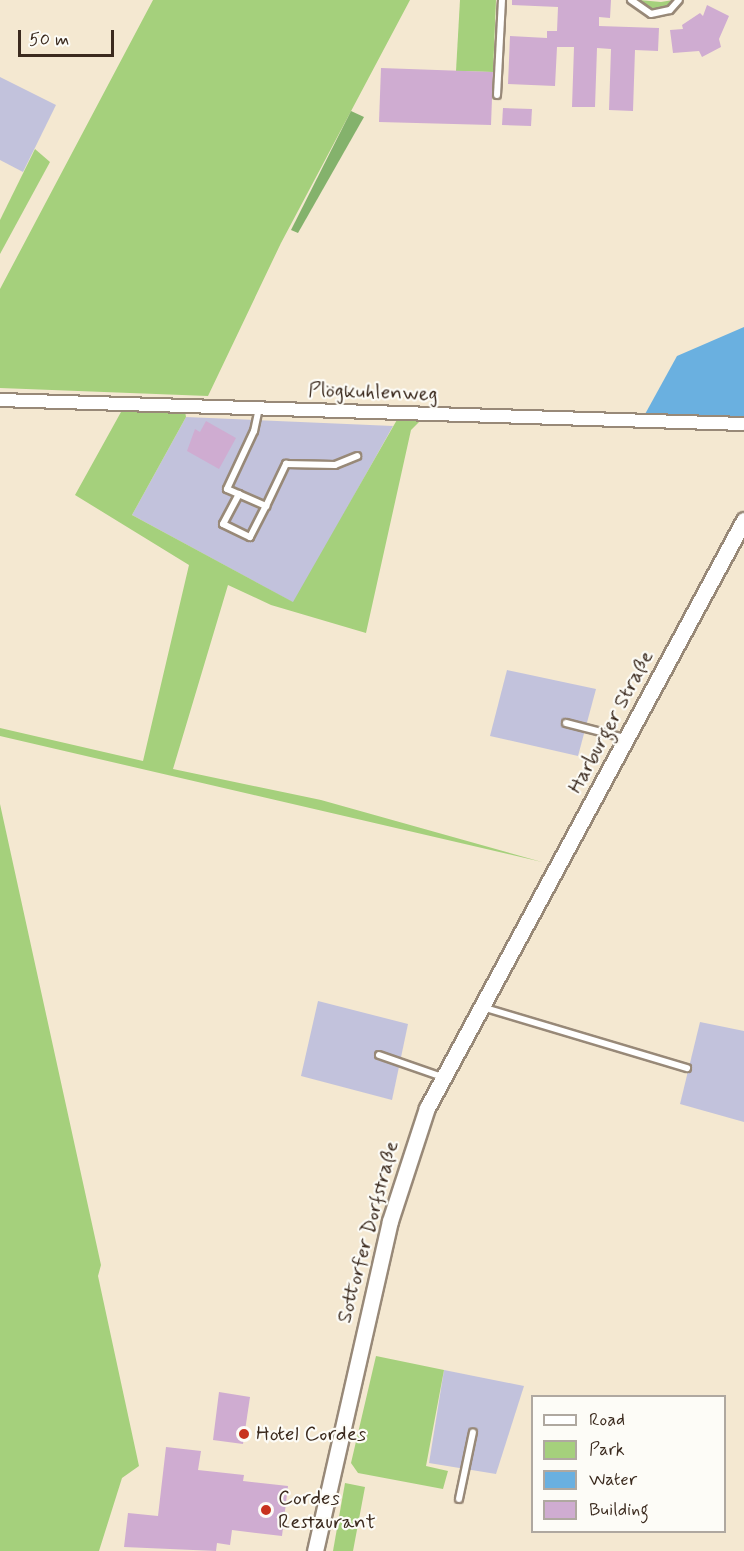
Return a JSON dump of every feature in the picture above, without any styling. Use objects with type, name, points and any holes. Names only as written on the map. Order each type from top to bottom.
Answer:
[{"type":"street","name":"Plögkuhlenweg","points":[[0,400],[744,424]]},
{"type":"street","name":"Harburger Straße","points":[[516,944],[744,520]]},
{"type":"street","name":"Sottorfer Dorfstraße","points":[[315,1551],[390,1221],[413,1143],[443,1077],[516,944]]},
{"type":"lane","points":[[497,95],[502,0]]},
{"type":"lane","points":[[631,0],[651,14],[670,10],[679,0]]},
{"type":"lane","points":[[259,408],[254,432],[227,489],[266,506]]},
{"type":"lane","points":[[238,494],[223,524],[250,537],[286,464],[335,465],[357,456]]},
{"type":"lane","points":[[566,723],[626,739]]},
{"type":"lane","points":[[481,1007],[687,1068]]},
{"type":"lane","points":[[379,1055],[443,1077]]},
{"type":"lane","points":[[459,1499],[473,1432]]},
{"type":"shaded area","points":[[0,77],[56,105],[23,172],[0,160]]},
{"type":"shaded area","points":[[186,417],[393,426],[294,603],[132,515]]},
{"type":"shaded area","points":[[507,670],[596,689],[578,756],[490,736]]},
{"type":"shaded area","points":[[318,1001],[408,1024],[392,1100],[301,1076]]},
{"type":"shaded area","points":[[700,1022],[744,1031],[744,1122],[680,1104]]},
{"type":"shaded area","points":[[444,1370],[524,1386],[496,1474],[429,1463]]},
{"type":"green space","points":[[153,0],[410,0],[281,243],[208,396],[0,388],[0,289]]},
{"type":"green space","points":[[460,0],[496,0],[493,72],[456,71]]},
{"type":"green space","points":[[639,0],[661,2],[673,0],[665,7],[651,10],[644,9]]},
{"type":"green space","points":[[351,111],[364,117],[298,233],[291,230]]},
{"type":"green space","points":[[35,149],[50,162],[0,254],[0,220]]},
{"type":"green space","points":[[185,411],[186,417],[132,515],[293,602],[398,418],[422,419],[411,430],[366,633],[271,605],[228,585],[173,769],[321,800],[542,862],[0,736],[0,728],[143,761],[189,565],[75,495],[121,412]]},
{"type":"green space","points":[[0,804],[101,1265],[98,1276],[139,1466],[122,1478],[99,1551],[0,1551]]},
{"type":"green space","points":[[376,1356],[444,1370],[426,1466],[448,1471],[443,1489],[358,1473],[351,1463]]},
{"type":"green space","points":[[345,1483],[365,1487],[353,1551],[333,1551]]},
{"type":"water","points":[[744,327],[744,419],[644,416],[677,356]]},
{"type":"building","points":[[512,0],[611,0],[610,18],[599,17],[599,26],[659,28],[658,51],[635,50],[633,111],[609,110],[611,49],[597,48],[595,107],[572,107],[574,47],[557,47],[555,86],[508,84],[510,36],[547,38],[547,31],[557,31],[558,7],[512,5]]},
{"type":"building","points":[[707,5],[729,16],[719,39],[721,47],[702,57],[699,51],[673,53],[670,30],[683,29],[682,25],[700,13],[703,16]]},
{"type":"building","points":[[381,68],[493,72],[491,125],[379,122]]},
{"type":"building","points":[[503,108],[532,109],[531,126],[502,125]]},
{"type":"building","points":[[206,421],[236,438],[219,469],[187,451],[195,429],[200,432]]},
{"type":"building","points":[[219,1392],[250,1397],[243,1444],[213,1440]]},
{"type":"building","points":[[166,1447],[201,1451],[198,1470],[244,1475],[243,1481],[288,1486],[282,1536],[232,1530],[230,1545],[217,1543],[216,1551],[124,1547],[128,1513],[158,1516]]},
{"type":"place","name":"Hotel Cordes","points":[[244,1434]]},
{"type":"place","name":"Cordes Restaurant","points":[[266,1510]]}]
